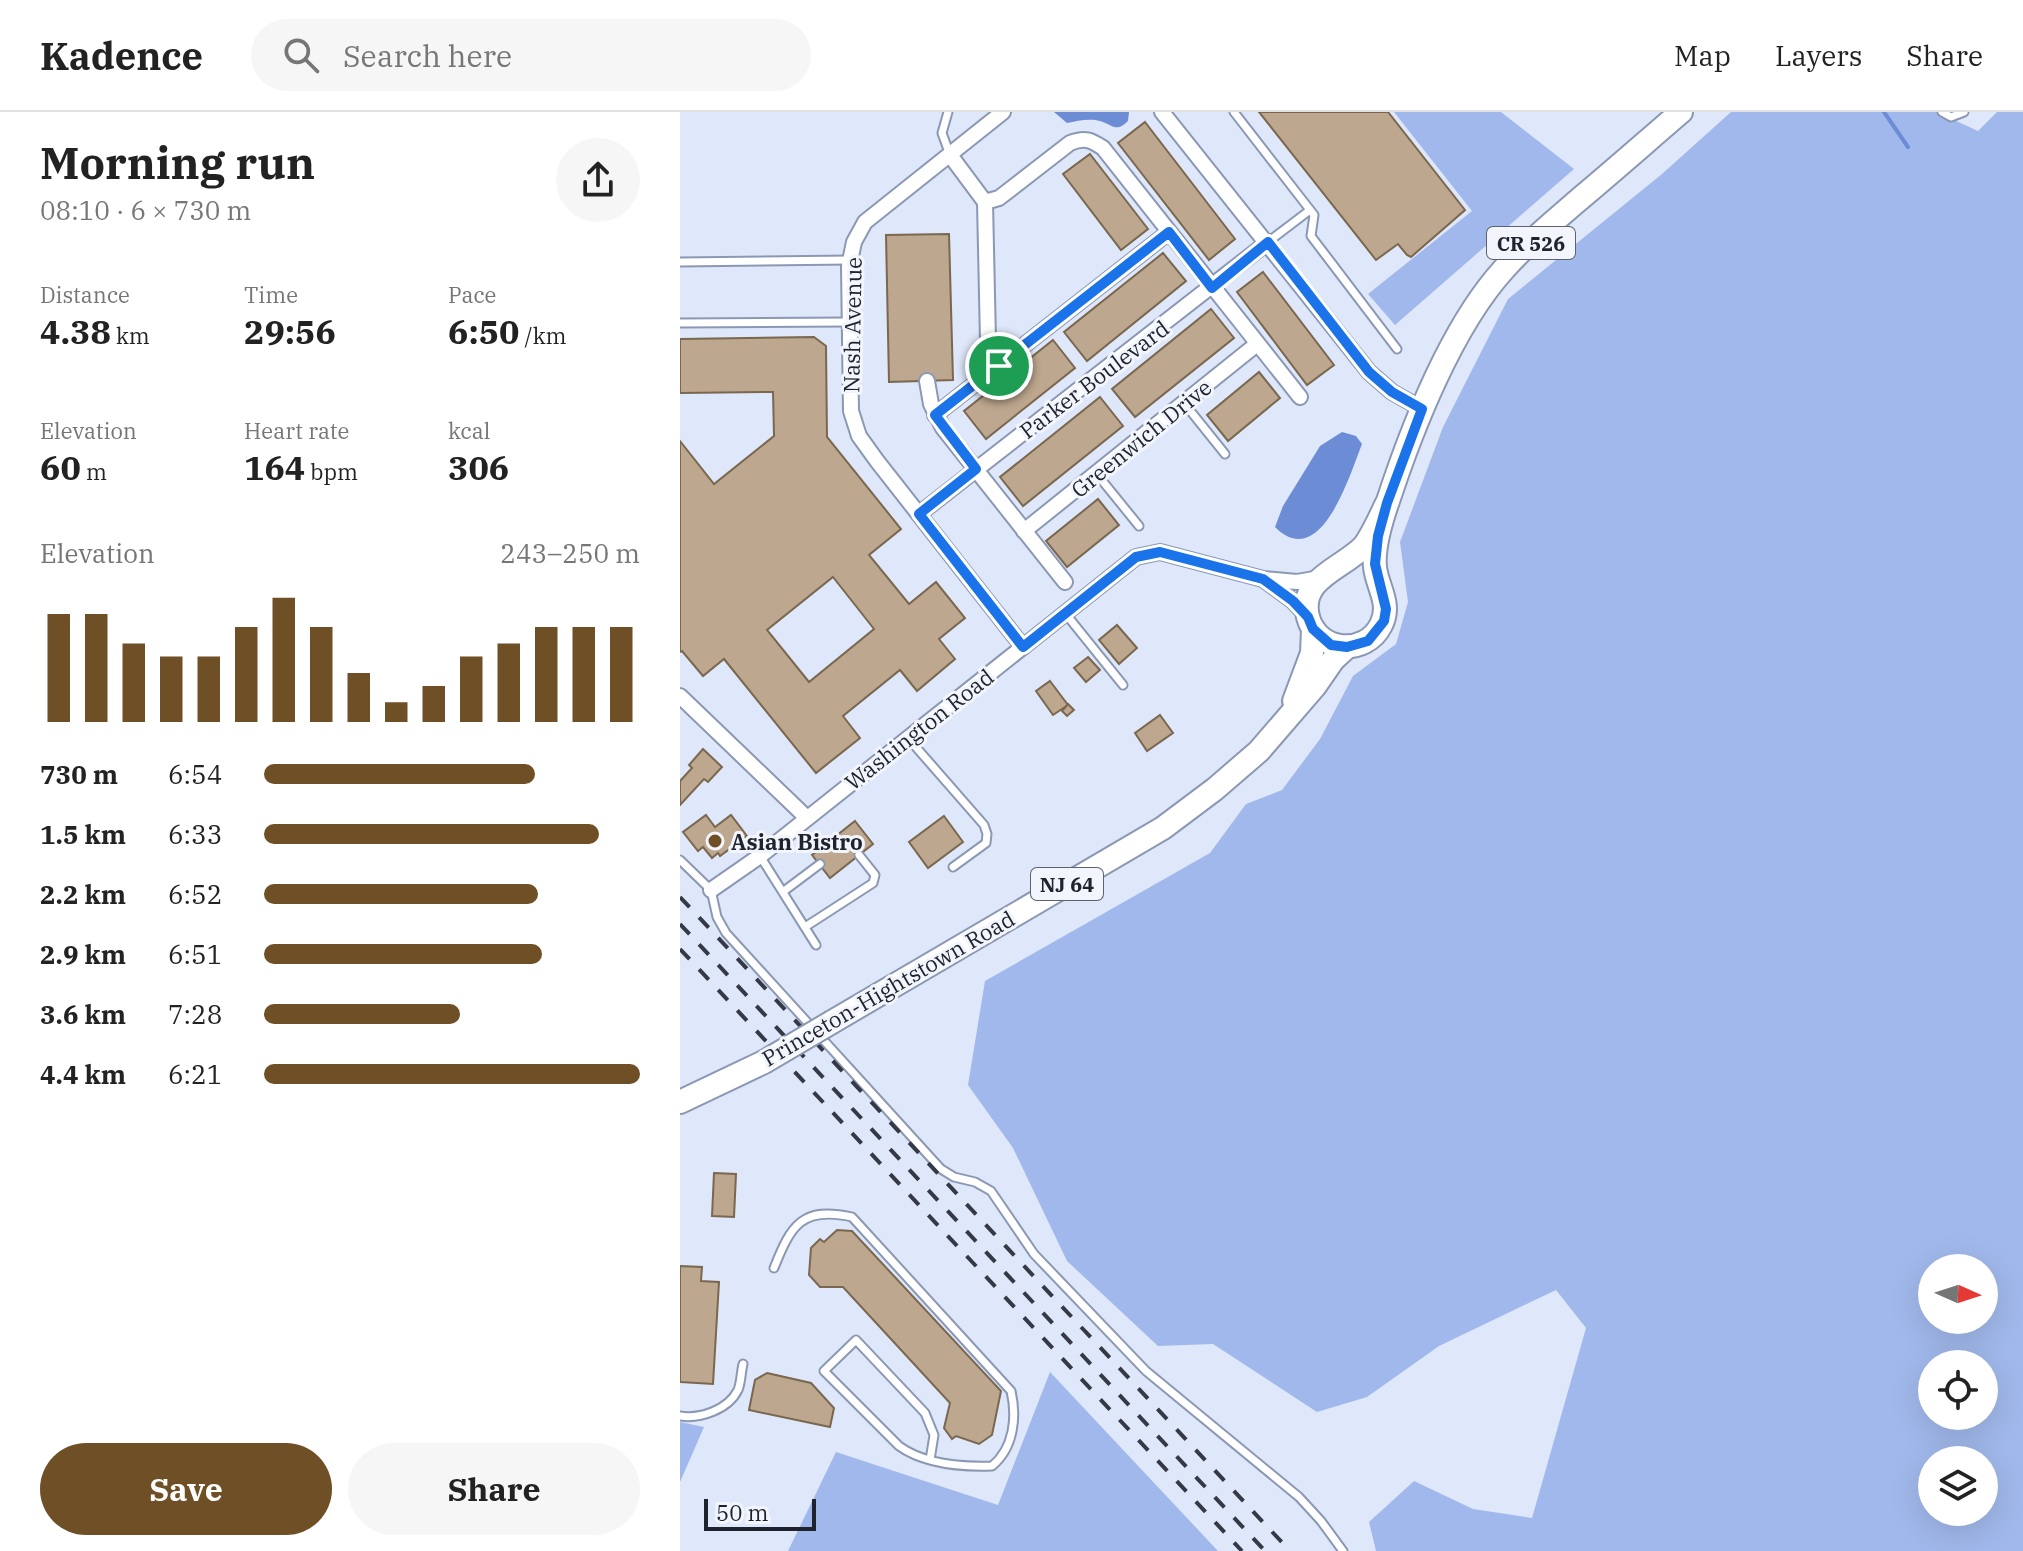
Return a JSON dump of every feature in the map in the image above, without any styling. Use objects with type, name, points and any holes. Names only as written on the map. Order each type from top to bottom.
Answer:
[{"type":"main road","name":"CR 526","points":[[1347,647],[1368,641],[1384,621],[1386,609],[1375,564],[1378,536],[1387,503],[1422,409],[1468,319],[1503,270],[1681,112]]},
{"type":"main road","name":"CR 526","points":[[1325,575],[1349,560],[1365,544],[1387,503]]},
{"type":"main road","points":[[1347,647],[1331,645],[1310,623],[1308,596],[1325,575],[1344,568],[1357,569],[1379,585]]},
{"type":"main road","name":"Princeton-Hightstown Road","points":[[1283,723],[1312,653],[1310,623]]},
{"type":"main road","name":"Princeton-Hightstown Road","points":[[680,1102],[764,1062],[1163,828],[1248,760],[1347,647]]},
{"type":"street","points":[[1162,112],[1369,372],[1392,392],[1422,409]]},
{"type":"street","name":"Nash Avenue","points":[[996,114],[865,222],[854,242],[850,260],[851,411],[859,436],[1023,647]]},
{"type":"street","points":[[985,202],[999,198],[1070,143],[1081,138],[1091,140],[1103,148],[1300,397]]},
{"type":"street","points":[[950,155],[985,202],[988,341],[999,366]]},
{"type":"street","points":[[935,415],[1169,232]]},
{"type":"street","name":"Parker Boulevard","points":[[919,514],[1268,242]]},
{"type":"street","name":"Greenwich Drive","points":[[1024,531],[1257,344]]},
{"type":"street","points":[[927,381],[935,415],[1065,582]]},
{"type":"street","name":"Washington Road","points":[[711,890],[760,856],[1136,557],[1160,552],[1263,579],[1297,582],[1325,575]]},
{"type":"street","name":"Washington Road","points":[[1263,579],[1293,601],[1310,623]]},
{"type":"street","points":[[680,696],[807,818]]},
{"type":"lane","points":[[948,112],[942,133],[950,155]]},
{"type":"lane","points":[[1234,112],[1314,215],[1311,236],[1397,349]]},
{"type":"lane","points":[[1942,112],[1951,117],[1964,112]]},
{"type":"lane","points":[[1268,242],[1310,210]]},
{"type":"lane","points":[[680,262],[850,260]]},
{"type":"lane","points":[[680,323],[850,322]]},
{"type":"lane","points":[[1184,403],[1225,454]]},
{"type":"lane","points":[[1096,473],[1139,526]]},
{"type":"lane","points":[[1065,613],[1123,685]]},
{"type":"lane","points":[[908,738],[984,825],[986,843],[953,867]]},
{"type":"lane","points":[[805,927],[875,882],[875,875],[859,855]]},
{"type":"lane","points":[[760,856],[816,945]]},
{"type":"lane","points":[[680,860],[711,890],[717,917],[726,933],[941,1169],[950,1176],[975,1182],[991,1191],[1034,1254],[1146,1371],[1299,1497],[1343,1551]]},
{"type":"lane","points":[[784,891],[820,864]]},
{"type":"lane","points":[[774,1268],[786,1238],[803,1219],[818,1213],[852,1217],[1011,1391],[1015,1419],[1003,1457],[992,1466],[978,1466],[930,1460],[912,1456],[824,1371],[856,1340],[925,1413],[934,1435],[930,1460]]},
{"type":"lane","points":[[680,1416],[709,1414],[723,1406],[738,1391],[743,1364]]},
{"type":"shaded area","points":[[1054,112],[1129,112],[1128,121],[1117,127],[1092,120],[1067,123]]},
{"type":"shaded area","points":[[1394,112],[1501,112],[1574,169],[1395,325],[1368,294],[1472,211]]},
{"type":"shaded area","points":[[1731,112],[1937,112],[1978,131],[1997,112],[2023,112],[2023,1551],[1376,1551],[1369,1522],[1414,1481],[1473,1509],[1532,1518],[1586,1328],[1556,1290],[1439,1346],[1367,1397],[1317,1412],[1213,1344],[1158,1346],[1067,1261],[1013,1148],[968,1085],[985,981],[1210,853],[1246,804],[1282,790],[1320,739],[1353,676],[1396,644],[1408,602],[1400,542],[1443,427],[1508,299],[1662,174]]},
{"type":"shaded area","points":[[1342,432],[1356,436],[1362,444],[1341,496],[1320,529],[1306,538],[1291,538],[1275,527],[1283,506],[1320,446]]},
{"type":"shaded area","points":[[1050,1372],[1218,1551],[788,1551],[836,1452],[998,1505]]},
{"type":"shaded area","points":[[680,1422],[704,1427],[680,1482]]},
{"type":"building","points":[[1259,112],[1388,112],[1465,210],[1411,257],[1398,244],[1376,260]]},
{"type":"building","points":[[1145,122],[1235,239],[1209,260],[1118,143]]},
{"type":"building","points":[[1090,154],[1148,229],[1121,250],[1063,174]]},
{"type":"building","points":[[949,234],[953,380],[889,382],[886,235]]},
{"type":"building","points":[[1163,253],[1186,281],[1087,361],[1064,332]]},
{"type":"building","points":[[1263,272],[1334,365],[1307,385],[1237,292]]},
{"type":"building","points":[[1211,309],[1234,338],[1135,417],[1112,389]]},
{"type":"building","points":[[814,337],[826,346],[827,437],[901,529],[869,555],[909,604],[936,582],[965,618],[939,639],[955,659],[917,691],[900,670],[843,716],[860,738],[816,773],[724,659],[703,676],[680,652],[680,441],[714,484],[774,436],[773,392],[680,393],[680,339]],"holes":[[[833,577],[874,629],[809,682],[767,630]]]},
{"type":"building","points":[[1053,340],[1075,368],[986,439],[964,411]]},
{"type":"building","points":[[1259,372],[1280,398],[1228,441],[1207,415]]},
{"type":"building","points":[[1100,397],[1123,426],[1023,506],[1000,477]]},
{"type":"building","points":[[1098,499],[1119,525],[1067,567],[1046,541]]},
{"type":"building","points":[[1117,625],[1137,648],[1119,664],[1099,640]]},
{"type":"building","points":[[1088,657],[1100,670],[1086,682],[1074,668]]},
{"type":"building","points":[[1050,681],[1068,705],[1053,715],[1036,691]]},
{"type":"building","points":[[1068,704],[1074,710],[1067,716],[1062,711]]},
{"type":"building","points":[[1160,715],[1173,733],[1147,751],[1135,733]]},
{"type":"building","points":[[703,749],[722,767],[708,782],[704,779],[680,805],[680,781]]},
{"type":"building","name":"Asian Bistro","points":[[706,815],[715,827],[731,815],[747,836],[720,856],[718,853],[712,858],[703,847],[698,851],[683,832]]},
{"type":"building","points":[[944,816],[963,842],[928,868],[909,842]]},
{"type":"building","points":[[855,821],[873,844],[830,878],[812,855]]},
{"type":"building","points":[[714,1173],[736,1174],[734,1217],[712,1216]]},
{"type":"building","points":[[837,1230],[852,1231],[1001,1391],[992,1435],[979,1444],[956,1436],[952,1439],[944,1428],[950,1403],[843,1287],[820,1287],[809,1275],[811,1248],[820,1239],[824,1242]]},
{"type":"building","points":[[680,1266],[702,1267],[701,1281],[719,1282],[713,1384],[680,1382]]},
{"type":"building","points":[[767,1373],[811,1383],[834,1408],[830,1427],[749,1410],[755,1380]]},
{"type":"waterway","points":[[1884,112],[1908,147]]},
{"type":"railway","points":[[680,897],[1290,1551]]},
{"type":"railway","points":[[680,924],[1265,1551]]},
{"type":"railway","points":[[680,949],[1242,1551]]},
{"type":"place","name":"Asian Bistro","points":[[715,841]]},
{"type":"route","points":[[1169,232],[1212,288],[1268,242],[1369,372],[1392,392],[1422,409],[1378,536],[1375,564],[1386,609],[1378,632],[1357,646],[1331,645],[1313,629],[1308,617],[1293,601],[1263,579],[1160,552],[1136,557],[1023,647],[919,514],[976,469],[935,415],[999,366],[1169,232]]}]
